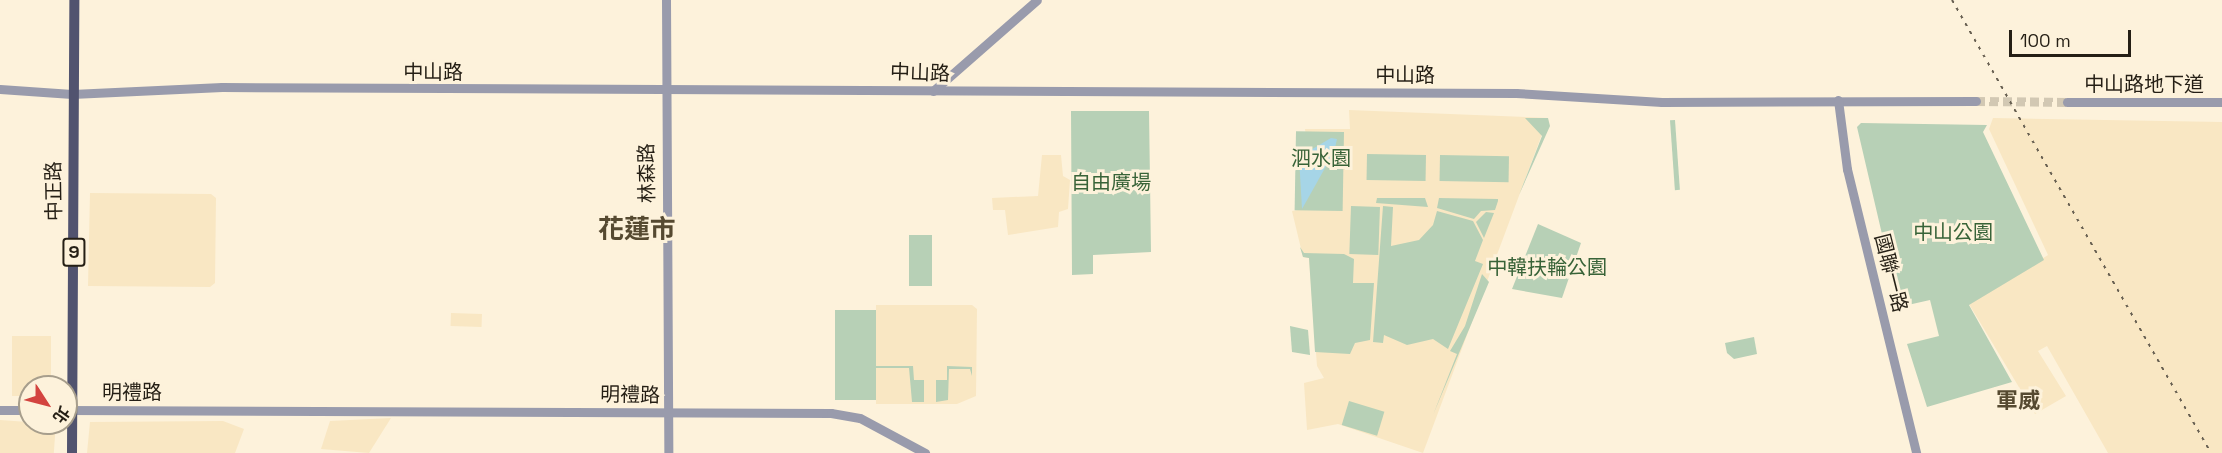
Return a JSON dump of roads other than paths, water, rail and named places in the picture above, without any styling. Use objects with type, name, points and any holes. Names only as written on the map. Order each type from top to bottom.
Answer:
[{"type":"main road","name":"中正路","points":[[69,375],[74,0]]},
{"type":"main road","name":"中正路","points":[[71,435],[72,453]]},
{"type":"street","name":"林森路","points":[[666,0],[668,453]]},
{"type":"street","points":[[933,91],[1037,0]]},
{"type":"street","name":"中山路","points":[[0,89],[72,94],[222,87],[1838,100]]},
{"type":"street","points":[[1838,100],[1976,101]]},
{"type":"street","name":"國聯一路","points":[[1838,100],[1847,169],[1916,453]]},
{"type":"street","name":"中山路地下道","points":[[2067,102],[2222,102]]},
{"type":"street","points":[[0,410],[18,410]]},
{"type":"street","name":"明禮路","points":[[78,410],[379,410],[860,418],[925,453]]},
{"type":"water","points":[[1331,138],[1337,139],[1334,152],[1302,209],[1299,157]]},
{"type":"tunnel","points":[[1976,101],[2067,102]]},
{"type":"railway","points":[[1952,0],[2211,453]]},
{"type":"district","name":"花蓮市","points":[[637,230]]},
{"type":"district","name":"軍威","points":[[2018,401]]},
{"type":"park label","name":"泗水園","points":[[1321,158]]},
{"type":"park label","name":"自由廣場","points":[[1111,182]]},
{"type":"park label","name":"中山公園","points":[[1953,232]]},
{"type":"park label","name":"中韓扶輪公園","points":[[1547,267]]}]
